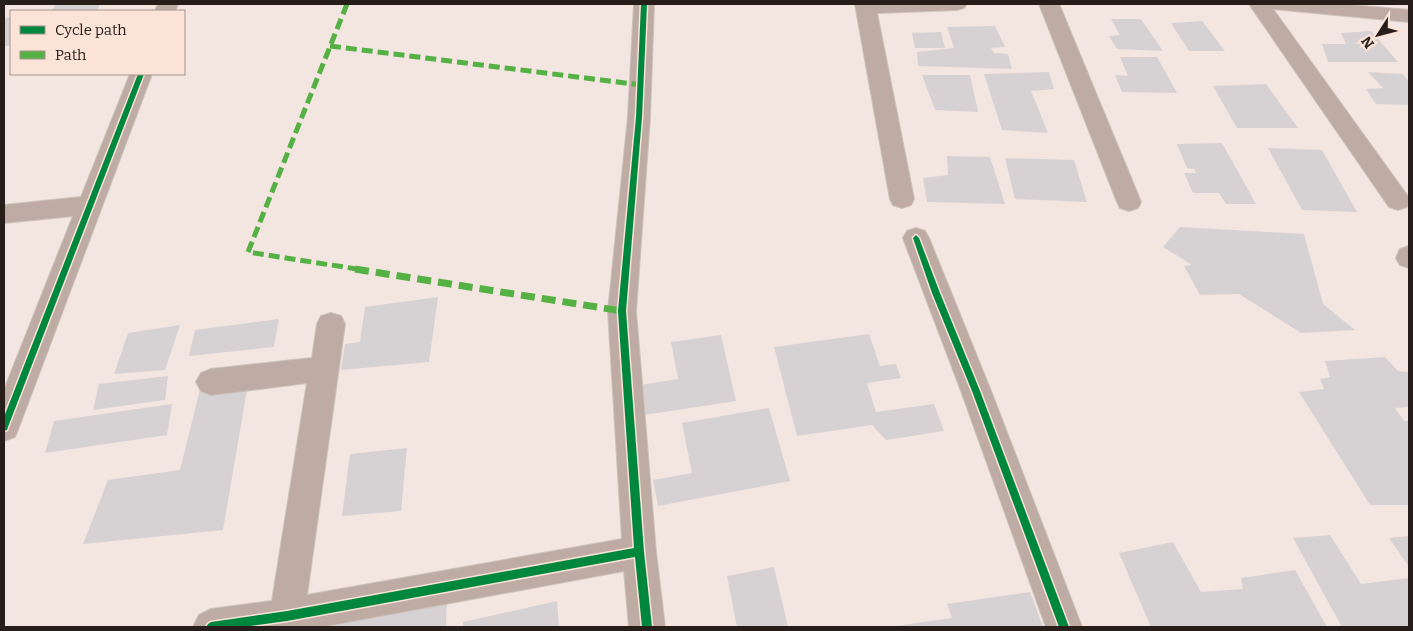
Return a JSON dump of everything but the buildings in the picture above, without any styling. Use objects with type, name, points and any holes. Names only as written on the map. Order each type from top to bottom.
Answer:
[{"type":"street","points":[[644,4],[640,117],[622,311],[639,552],[647,627]]},
{"type":"street","points":[[902,199],[866,5],[957,4]]},
{"type":"street","points":[[1049,4],[1128,202]]},
{"type":"street","points":[[1259,4],[1398,201]]},
{"type":"street","points":[[1275,4],[1409,16]]},
{"type":"street","points":[[4,427],[141,75]]},
{"type":"street","points":[[4,214],[91,205]]},
{"type":"street","points":[[916,238],[976,391],[1064,627]]},
{"type":"street","points":[[286,622],[331,324]]},
{"type":"street","points":[[211,382],[324,369]]},
{"type":"street","points":[[211,627],[286,622],[639,552]]},
{"type":"marked path","points":[[347,4],[248,252],[622,311]]},
{"type":"marked path","points":[[330,46],[641,85]]},
{"type":"cycle path","points":[[644,4],[639,117],[622,311],[639,552],[647,627]]},
{"type":"cycle path","points":[[4,427],[141,75]]},
{"type":"cycle path","points":[[916,238],[976,391],[1064,627]]},
{"type":"cycle path","points":[[211,627],[287,616],[639,552]]}]
